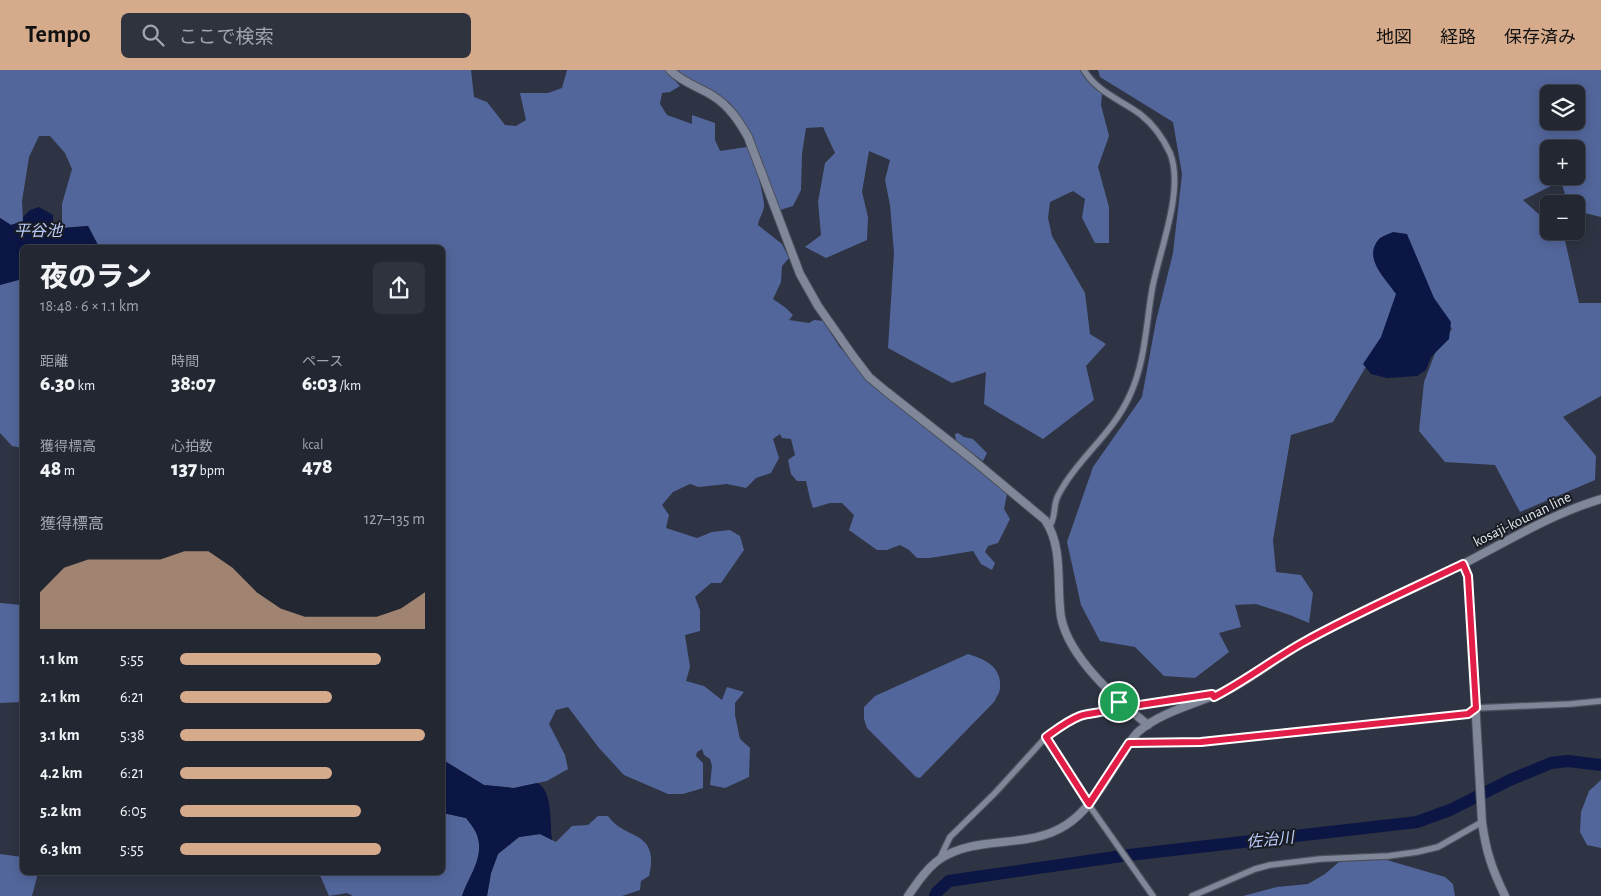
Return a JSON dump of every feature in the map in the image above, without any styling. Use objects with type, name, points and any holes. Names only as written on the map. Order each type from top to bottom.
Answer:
[{"type":"street","points":[[670,70],[684,82],[723,103],[733,113],[748,137],[800,274],[818,306],[869,377],[1045,520],[1056,546],[1061,615],[1069,640],[1090,669],[1119,702],[1148,725]]},
{"type":"street","points":[[1049,527],[1054,521],[1057,497],[1068,479],[1116,421],[1136,382],[1152,289],[1170,218],[1173,193],[1173,170],[1170,154],[1158,131],[1140,115],[1100,88],[1084,70]]},
{"type":"street","name":"kosaji-kounan line","points":[[908,896],[930,868],[939,860],[955,851],[975,846],[1028,839],[1045,835],[1066,825],[1089,804],[1138,732],[1158,718],[1214,697],[1237,685],[1300,644],[1348,619],[1578,506],[1601,499]]},
{"type":"street","points":[[1463,564],[1468,576],[1482,822],[1489,858],[1505,896]]},
{"type":"street","points":[[1128,709],[1133,706],[1212,694],[1214,697]]},
{"type":"street","points":[[1129,743],[1201,742],[1271,736],[1468,714],[1476,708],[1601,701]]},
{"type":"street","points":[[939,860],[950,837],[995,793],[1046,737],[1070,720],[1112,709],[1119,702]]},
{"type":"street","points":[[1046,737],[1089,804],[1153,896]]},
{"type":"street","points":[[1192,896],[1255,869],[1270,865],[1320,859],[1388,856],[1438,847],[1482,822]]},
{"type":"shaded area","points":[[0,70],[471,70],[474,97],[487,102],[505,125],[516,126],[526,120],[520,93],[548,93],[562,88],[567,70],[665,70],[680,86],[670,92],[662,93],[660,104],[667,115],[692,124],[692,115],[715,123],[715,140],[720,151],[747,147],[749,151],[758,176],[764,202],[758,225],[782,244],[789,258],[782,266],[781,282],[773,299],[793,315],[789,320],[809,323],[814,320],[823,321],[839,346],[868,379],[1007,494],[1004,509],[1010,519],[998,543],[988,546],[985,552],[995,563],[992,570],[981,564],[973,551],[930,558],[917,558],[900,545],[887,550],[877,550],[849,530],[854,515],[842,503],[830,503],[813,508],[806,481],[797,481],[791,474],[788,460],[795,455],[791,439],[782,438],[780,434],[773,439],[779,458],[771,473],[756,478],[746,488],[727,484],[699,487],[690,484],[673,492],[662,505],[669,515],[666,528],[697,538],[712,532],[730,530],[740,536],[744,550],[721,583],[711,583],[695,597],[700,610],[700,631],[685,635],[690,667],[686,681],[704,686],[722,700],[727,687],[744,692],[735,703],[735,715],[740,739],[750,748],[749,777],[725,788],[710,785],[712,766],[710,759],[704,755],[702,749],[697,752],[696,756],[703,763],[703,788],[683,794],[668,794],[624,775],[599,748],[568,707],[556,710],[549,724],[565,755],[568,769],[547,781],[514,788],[484,785],[445,761],[445,245],[98,245],[88,226],[62,228],[62,204],[72,169],[65,153],[50,136],[39,136],[29,157],[22,201],[23,221],[11,225],[0,218]]},
{"type":"shaded area","points":[[677,70],[1081,70],[1084,77],[1102,94],[1101,105],[1109,136],[1098,167],[1109,207],[1109,243],[1095,243],[1082,218],[1085,199],[1073,191],[1050,202],[1048,218],[1052,236],[1085,293],[1090,334],[1106,344],[1086,366],[1094,400],[1043,439],[984,404],[986,372],[952,383],[888,348],[894,253],[890,205],[885,180],[890,160],[869,151],[862,192],[868,217],[867,240],[826,258],[805,247],[821,235],[818,202],[825,163],[835,153],[823,127],[806,128],[802,154],[801,190],[793,206],[780,210],[748,128],[730,103],[711,90],[693,83]]},
{"type":"shaded area","points":[[1098,70],[1601,70],[1601,217],[1585,213],[1585,195],[1565,195],[1562,185],[1585,185],[1585,140],[1540,140],[1540,185],[1553,185],[1523,200],[1540,215],[1540,240],[1565,240],[1579,303],[1601,303],[1601,396],[1563,417],[1596,456],[1595,480],[1520,512],[1495,465],[1445,462],[1419,431],[1424,382],[1437,348],[1452,329],[1383,239],[1374,259],[1402,291],[1386,333],[1333,422],[1291,435],[1273,540],[1276,572],[1301,575],[1313,593],[1309,623],[1256,604],[1235,605],[1241,627],[1219,633],[1229,652],[1195,678],[1164,676],[1135,647],[1100,641],[1081,605],[1067,542],[1093,467],[1142,397],[1156,321],[1173,253],[1182,174],[1173,122],[1100,77]]},
{"type":"shaded area","points":[[20,280],[20,448],[12,446],[0,433],[0,285]]},
{"type":"shaded area","points":[[958,433],[973,439],[987,453],[983,461],[956,441],[955,434]]},
{"type":"shaded area","points":[[0,603],[20,605],[20,702],[0,703]]},
{"type":"shaded area","points":[[968,654],[986,661],[995,669],[1000,681],[999,693],[994,702],[920,778],[916,777],[867,728],[864,719],[864,707],[875,696]]},
{"type":"shaded area","points":[[1601,780],[1601,848],[1587,845],[1580,832],[1581,812],[1589,791]]},
{"type":"shaded area","points":[[445,813],[466,818],[477,835],[479,843],[478,859],[462,896],[353,896],[347,893],[329,896],[320,875],[445,875]]},
{"type":"shaded area","points":[[598,816],[608,816],[615,824],[639,838],[650,850],[649,876],[641,881],[640,890],[622,896],[487,896],[491,873],[498,854],[519,837],[540,834],[556,842],[572,826],[588,825]]},
{"type":"shaded area","points":[[0,854],[20,857],[20,875],[37,875],[32,896],[0,896]]},
{"type":"shaded area","points":[[1366,854],[1445,877],[1453,884],[1455,896],[1243,896],[1277,887],[1308,884],[1325,874],[1347,855]]},
{"type":"water","name":"平谷池","points":[[39,207],[53,215],[53,224],[62,228],[88,226],[98,245],[20,245],[20,280],[0,285],[0,218],[11,225],[23,221],[23,217],[30,210]]},
{"type":"water","points":[[1393,232],[1407,234],[1434,298],[1451,322],[1449,339],[1431,357],[1426,370],[1417,376],[1387,378],[1371,374],[1363,364],[1381,337],[1396,294],[1377,268],[1373,254],[1374,246],[1379,239]]},
{"type":"water","points":[[445,761],[484,785],[514,788],[537,783],[546,793],[548,800],[552,840],[540,834],[519,837],[498,854],[491,873],[487,896],[462,896],[478,859],[479,851],[477,835],[466,818],[445,813]]},
{"type":"waterway","name":"佐治川","points":[[935,896],[949,881],[1129,855],[1417,822],[1450,810],[1510,780],[1551,763],[1568,761],[1601,765]]},
{"type":"route","points":[[1463,564],[1468,576],[1476,708],[1468,714],[1201,742],[1129,743],[1089,804],[1046,737],[1070,720],[1112,709],[1119,702],[1128,709],[1133,706],[1212,694],[1214,697],[1237,685],[1300,644],[1463,564]]}]
